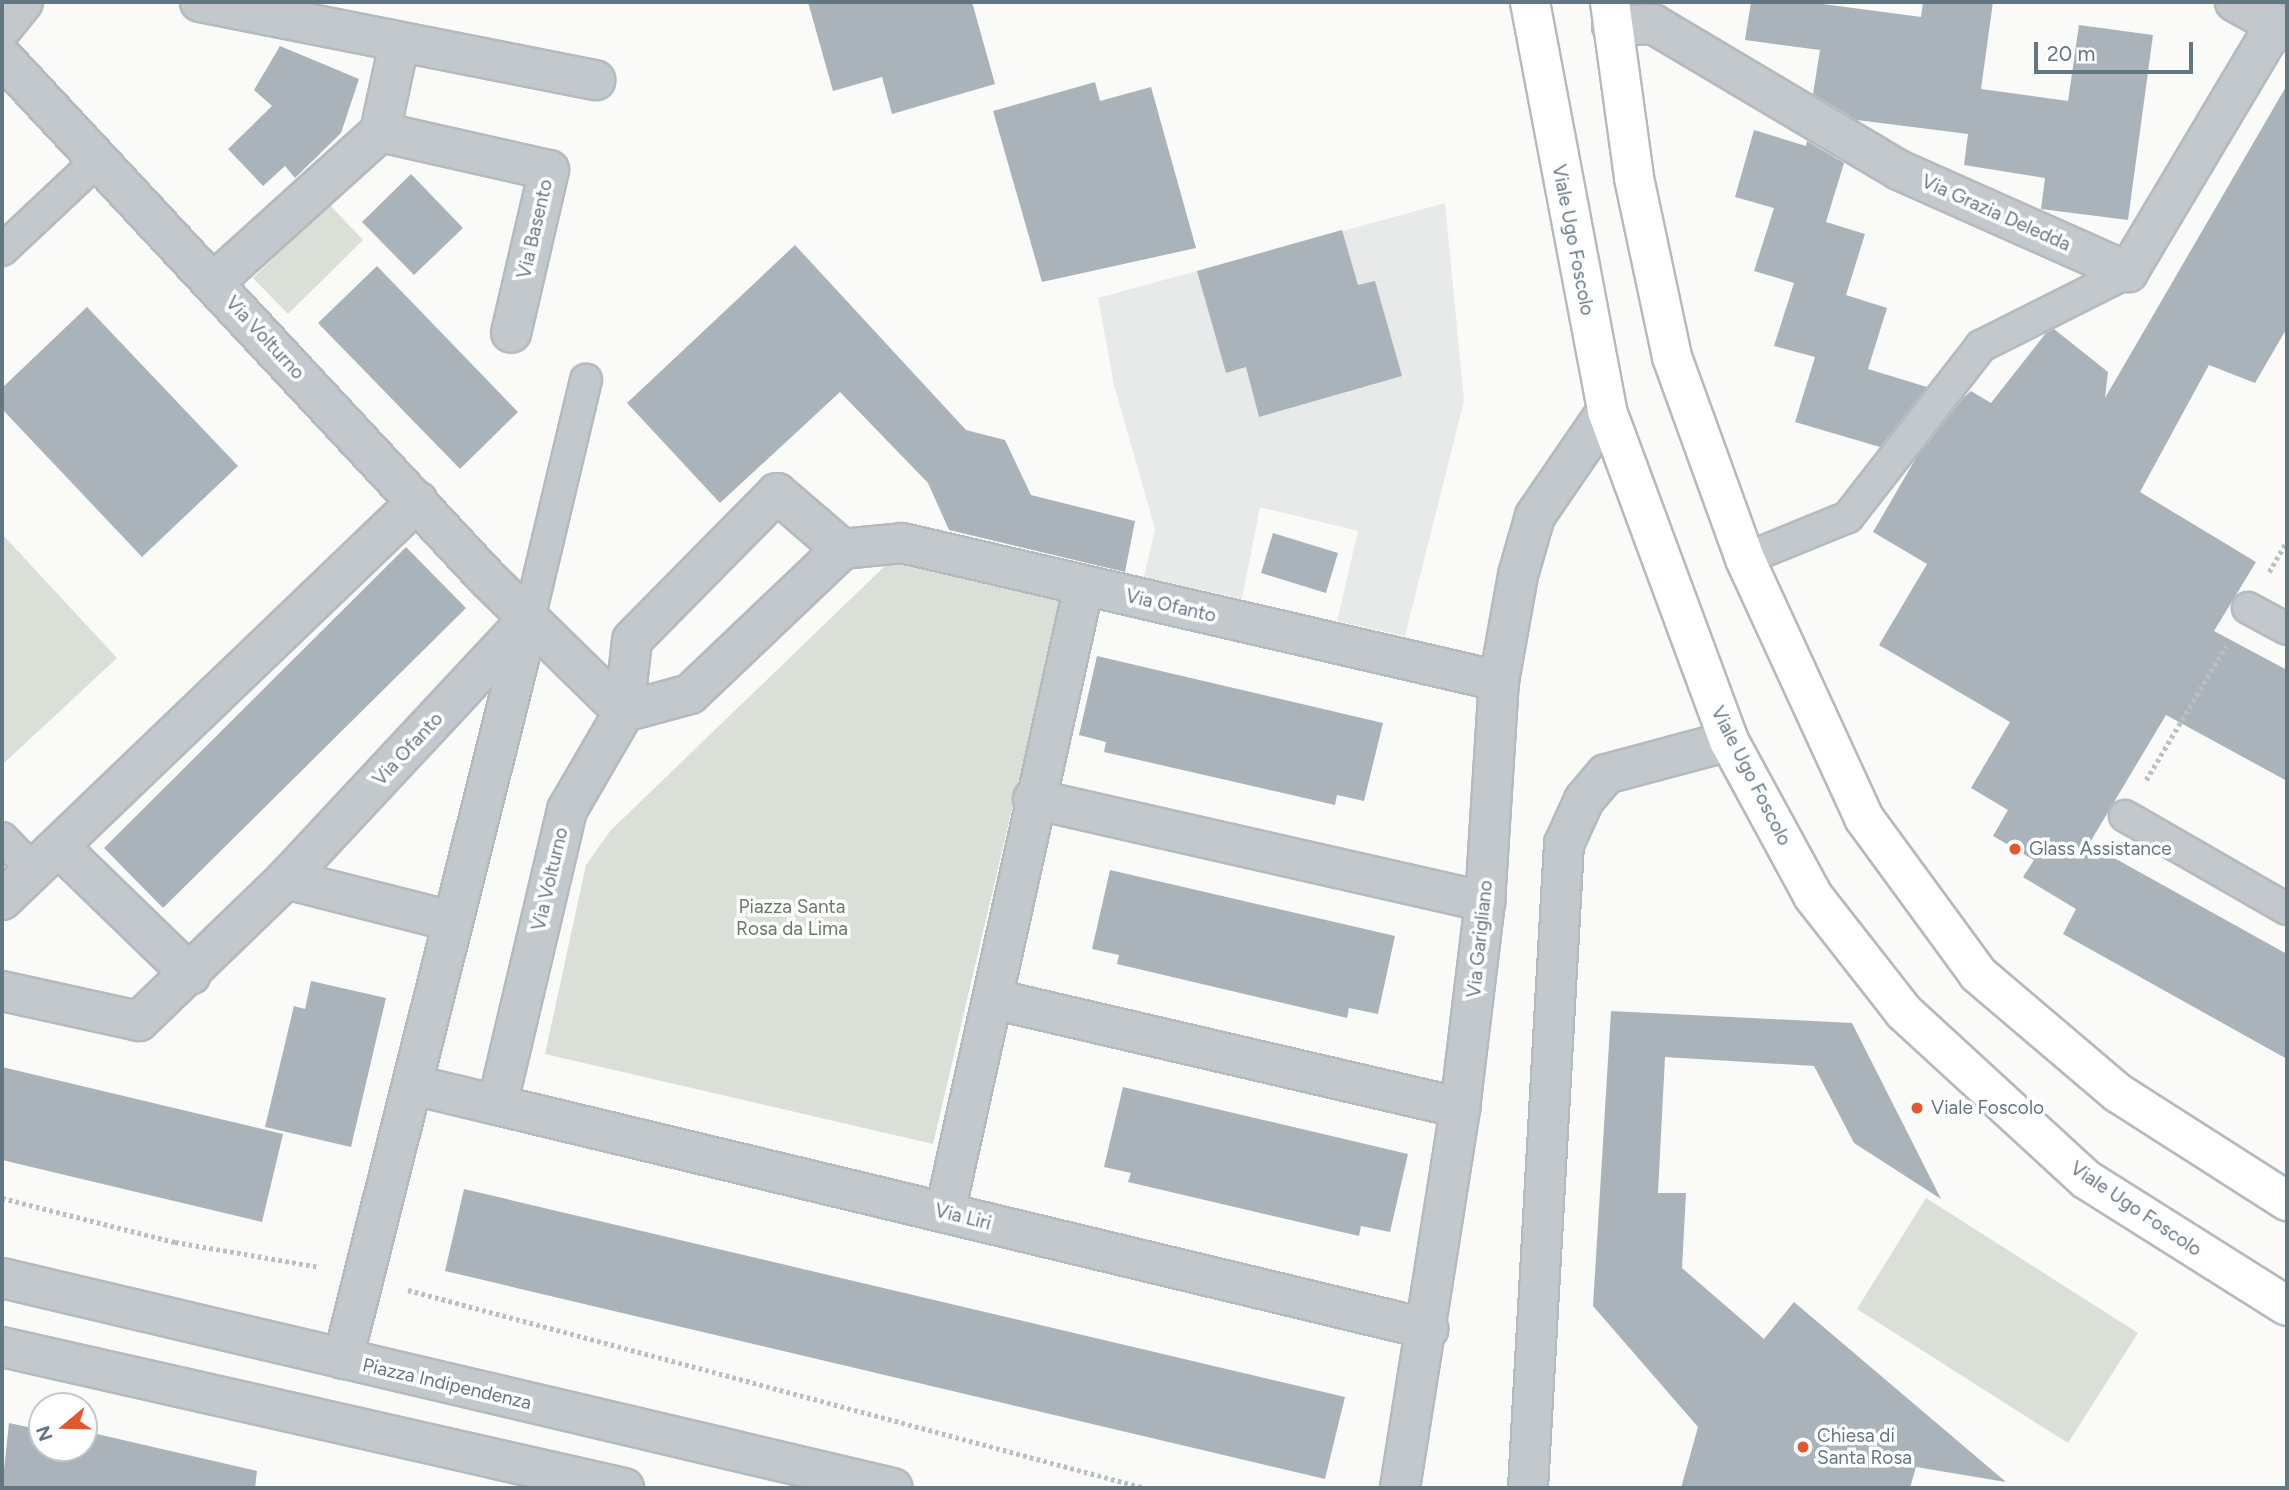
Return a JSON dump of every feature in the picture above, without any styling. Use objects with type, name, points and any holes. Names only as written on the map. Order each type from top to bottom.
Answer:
[{"type":"main road","name":"Viale Ugo Foscolo","points":[[1530,2],[1607,411],[1729,741],[1814,897],[1903,1012],[1952,1062],[2087,1180],[2287,1306]]},
{"type":"main road","points":[[1611,14],[1634,178],[1672,357],[1745,559],[1864,818],[1978,974],[2118,1094],[2287,1201]]},
{"type":"street","points":[[2,28],[23,2]]},
{"type":"street","points":[[200,2],[399,44],[595,80]]},
{"type":"street","points":[[2128,272],[2282,27],[2235,2]]},
{"type":"street","name":"Via Grazia Deledda","points":[[1611,14],[1659,13],[1899,170],[2128,272]]},
{"type":"street","points":[[213,283],[380,132],[399,44]]},
{"type":"street","name":"Via Volturno","points":[[2,57],[529,619],[624,712],[567,810],[497,1105]]},
{"type":"street","name":"Via Basento","points":[[380,132],[549,170],[510,333]]},
{"type":"street","name":"Via Garigliano","points":[[1400,1488],[1428,1329],[1460,1108],[1485,902],[1499,681],[1535,516],[1607,411]]},
{"type":"street","points":[[777,493],[842,549],[690,694],[624,712],[632,640],[777,493]]},
{"type":"street","points":[[2,900],[47,860],[418,501]]},
{"type":"street","name":"Via Ofanto","points":[[842,549],[902,543],[1499,681]]},
{"type":"street","points":[[945,1212],[993,999],[1033,799],[1084,586]]},
{"type":"street","points":[[343,1359],[529,619]]},
{"type":"street","name":"Via Ofanto","points":[[2,990],[139,1021],[191,975],[286,879],[529,619]]},
{"type":"street","points":[[1528,1488],[1564,844],[1584,800],[1606,774],[1729,741]]},
{"type":"street","points":[[1033,799],[1485,902]]},
{"type":"street","points":[[47,860],[191,975]]},
{"type":"street","points":[[286,879],[451,921]]},
{"type":"street","points":[[993,999],[1460,1108]]},
{"type":"street","points":[[414,1085],[497,1105]]},
{"type":"street","name":"Via Liri","points":[[497,1105],[1428,1329]]},
{"type":"street","name":"Piazza Indipendenza","points":[[2,1278],[893,1488]]},
{"type":"street","points":[[2,1347],[624,1488]]},
{"type":"lane","points":[[2,250],[99,160]]},
{"type":"lane","points":[[1745,559],[1849,517],[1981,346],[2128,272]]},
{"type":"lane","points":[[529,619],[586,380]]},
{"type":"lane","points":[[2248,608],[2287,629]]},
{"type":"lane","points":[[2124,816],[2287,909]]},
{"type":"lane","points":[[2,838],[47,860]]},
{"type":"path","points":[[2124,816],[2287,541]]},
{"type":"path","points":[[2,1198],[175,1242],[363,1278],[1145,1488]]},
{"type":"shaded area","points":[[1445,203],[1464,401],[1405,636],[1337,621],[1358,531],[1260,507],[1242,599],[1144,577],[1155,529],[1114,385],[1098,298]]},
{"type":"green space","points":[[329,204],[363,240],[288,314],[253,278]]},
{"type":"green space","points":[[2,534],[117,658],[2,765]]},
{"type":"green space","name":"Piazza Santa Rosa da Lima","points":[[889,562],[1061,601],[933,1144],[545,1054],[586,865],[610,831]]},
{"type":"green space","points":[[1926,1198],[2138,1333],[2068,1443],[1857,1309]]},
{"type":"building","points":[[808,2],[972,2],[995,84],[892,114],[882,77],[833,91]]},
{"type":"building","points":[[1751,2],[1808,2],[1921,17],[1923,2],[1993,2],[1981,89],[2068,101],[2079,25],[2153,35],[2128,220],[2041,209],[2045,178],[1964,165],[1968,134],[1857,120],[1813,94],[1820,50],[1745,40]]},
{"type":"building","points":[[280,46],[359,79],[341,133],[295,178],[285,166],[263,186],[228,149],[272,106],[254,90]]},
{"type":"building","points":[[1095,82],[1100,101],[1151,87],[1196,248],[1042,282],[993,111]]},
{"type":"building","points":[[2287,85],[2287,328],[2255,383],[2209,365],[2140,492],[2256,562],[2214,631],[2287,670],[2287,781],[2166,715],[2089,844],[2287,954],[2287,1059],[2063,934],[2076,909],[2023,877],[2034,860],[1993,836],[2008,810],[1971,788],[2010,722],[1879,645],[1927,564],[1873,532],[1916,458],[1964,397],[1971,391],[1991,403],[2046,333],[2054,329],[2108,372],[2105,398]]},
{"type":"building","points":[[1754,130],[1806,146],[1807,141],[1844,163],[1826,222],[1865,234],[1846,295],[1887,308],[1868,369],[1927,387],[1880,447],[1795,422],[1815,357],[1774,346],[1794,283],[1754,271],[1774,208],[1735,197]]},
{"type":"building","points":[[411,174],[463,228],[414,275],[362,222]]},
{"type":"building","points":[[1342,230],[1358,285],[1375,281],[1402,376],[1259,417],[1246,367],[1226,373],[1197,271]]},
{"type":"building","points":[[795,245],[966,430],[1005,440],[1031,495],[1135,521],[1125,572],[949,530],[928,483],[840,392],[720,503],[627,403]]},
{"type":"building","points":[[377,266],[518,412],[460,469],[318,323]]},
{"type":"building","points":[[87,307],[238,466],[142,557],[2,409],[2,388]]},
{"type":"building","points":[[1273,533],[1338,553],[1326,593],[1261,573]]},
{"type":"building","points":[[406,547],[466,608],[163,908],[104,848]]},
{"type":"building","points":[[1097,656],[1383,723],[1364,801],[1337,795],[1335,805],[1104,752],[1106,742],[1079,735]]},
{"type":"building","points":[[1110,870],[1395,936],[1378,1014],[1349,1008],[1347,1018],[1117,964],[1119,955],[1092,949]]},
{"type":"building","points":[[311,981],[386,998],[351,1147],[265,1127],[294,1006],[305,1009]]},
{"type":"building","points":[[1611,1011],[1852,1023],[1941,1199],[1854,1143],[1814,1066],[1665,1057],[1658,1193],[1686,1193],[1682,1268],[1764,1339],[1794,1302],[2006,1482],[1916,1467],[1910,1488],[1681,1488],[1698,1427],[1593,1306]]},
{"type":"building","points":[[2,1067],[283,1134],[262,1222],[2,1160]]},
{"type":"building","points":[[1123,1087],[1408,1154],[1390,1232],[1361,1226],[1359,1236],[1128,1182],[1131,1173],[1104,1167]]},
{"type":"building","points":[[464,1189],[1345,1397],[1325,1479],[445,1271]]},
{"type":"building","points":[[9,1423],[28,1427],[28,1462],[98,1462],[98,1434],[257,1471],[255,1488],[2,1488]]},
{"type":"place","name":"Glass Assistance","points":[[2015,849]]},
{"type":"place","name":"Viale Foscolo","points":[[1917,1108]]},
{"type":"place","name":"Chiesa di Santa Rosa","points":[[1803,1447]]}]
